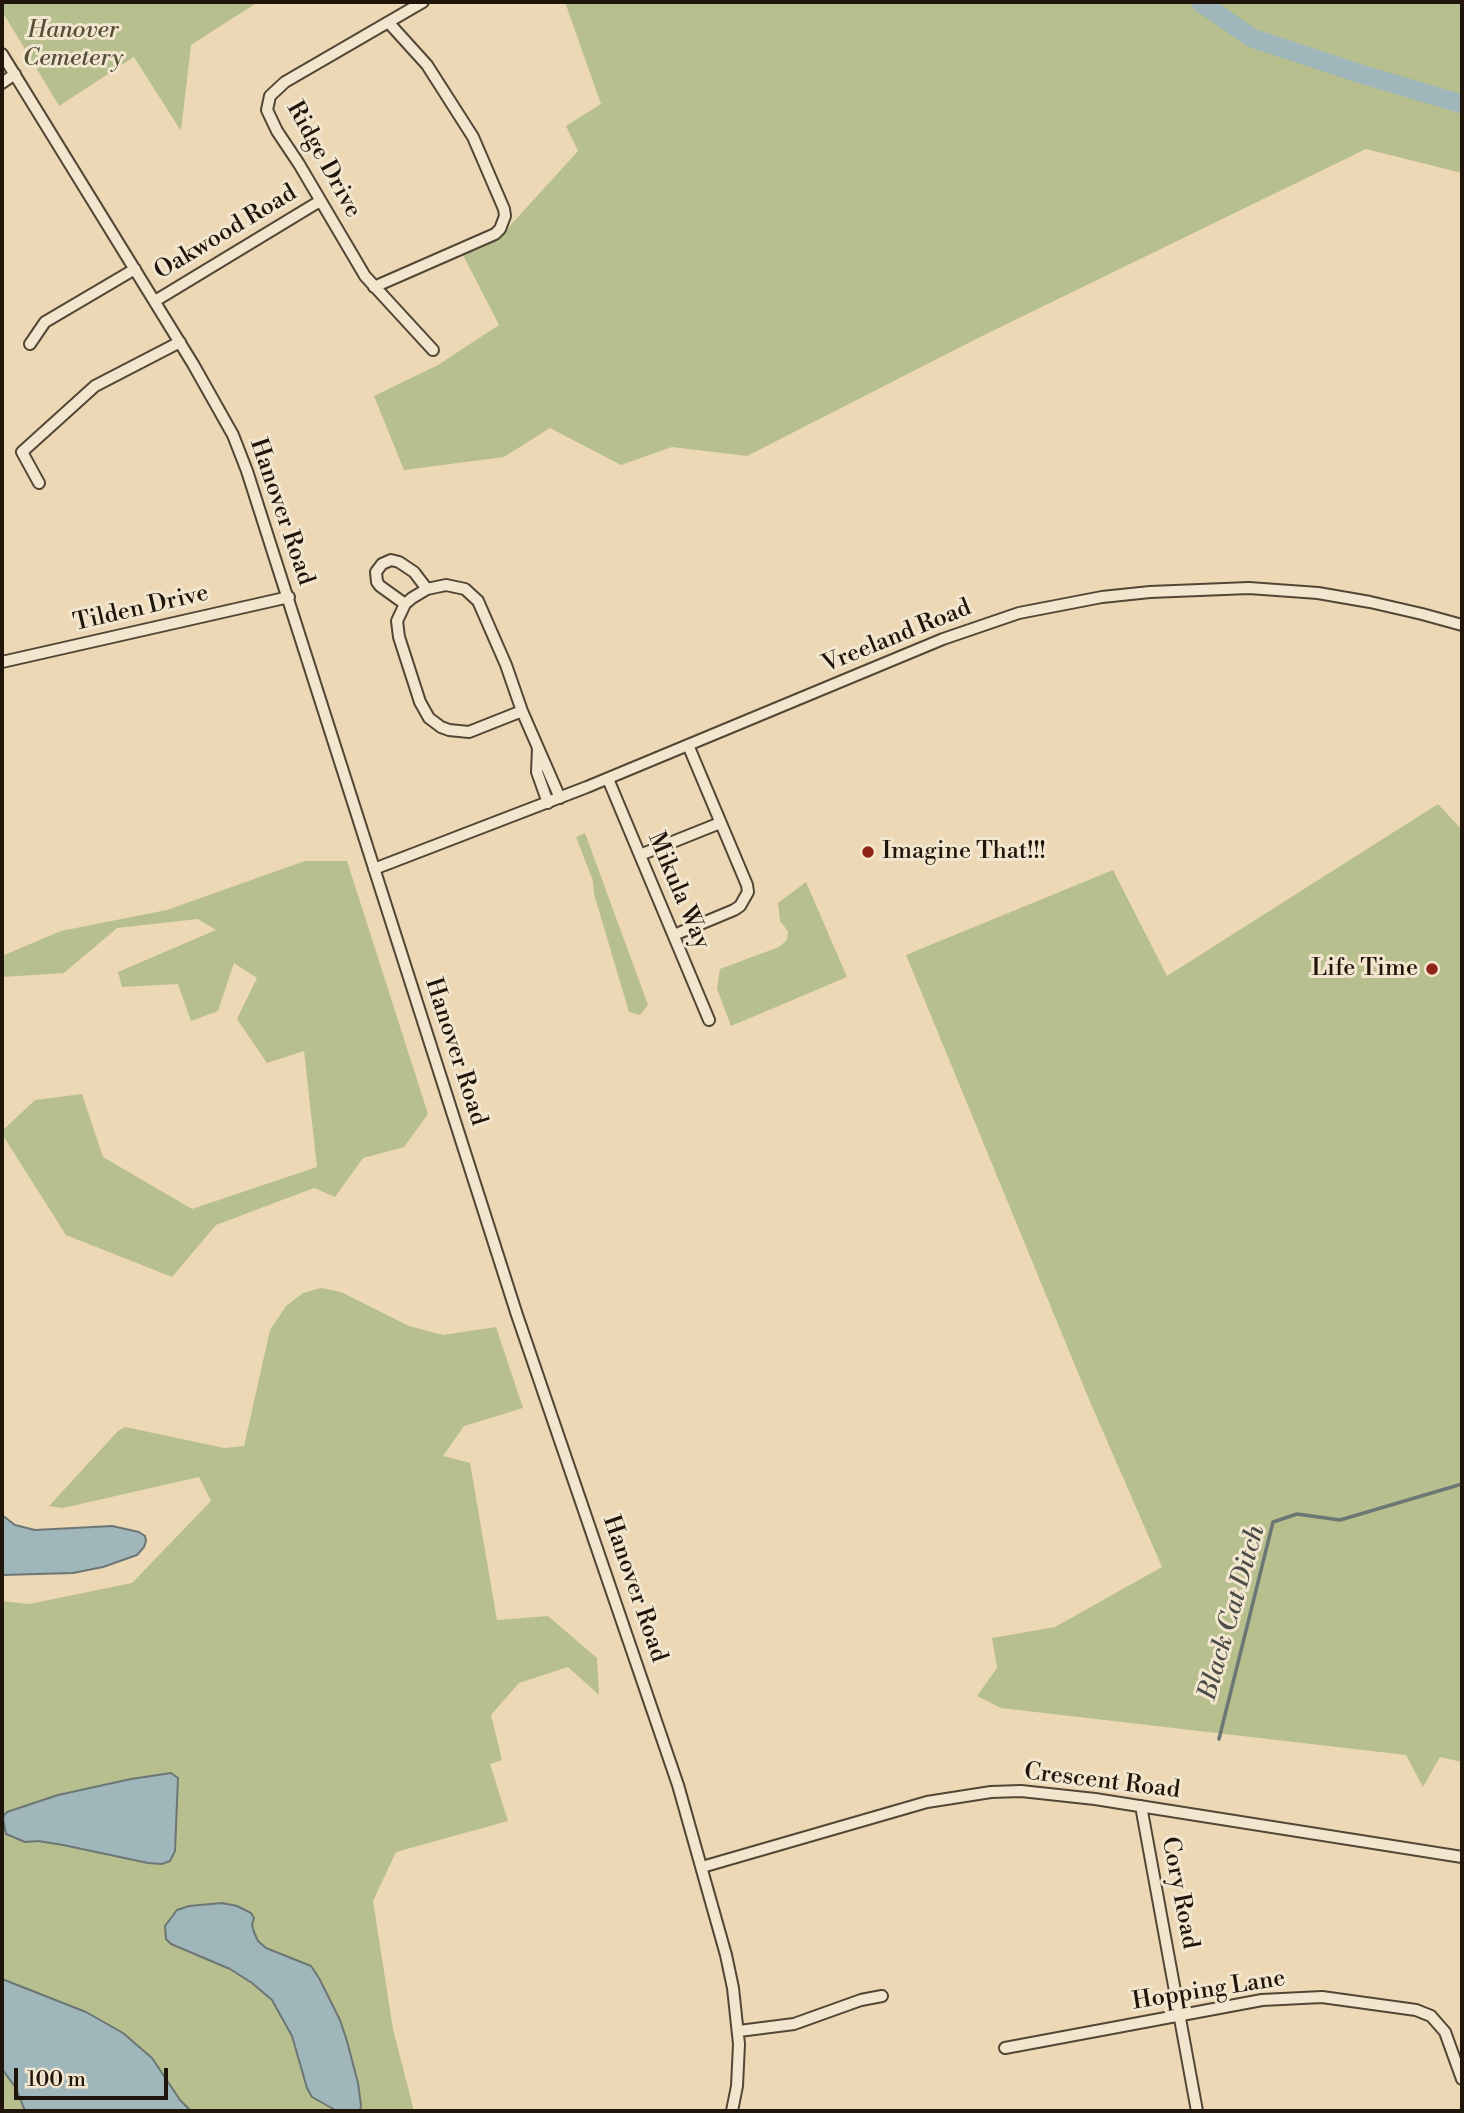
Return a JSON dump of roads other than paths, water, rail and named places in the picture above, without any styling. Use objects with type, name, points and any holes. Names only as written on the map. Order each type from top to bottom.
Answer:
[{"type":"street","name":"Ridge Drive","points":[[423,2],[285,82],[274,90],[267,110],[273,124],[374,287],[433,350]]},
{"type":"street","points":[[374,287],[495,234],[504,223],[505,216],[473,137],[427,65],[389,23]]},
{"type":"street","name":"Hanover Road","points":[[2,54],[180,342],[233,435],[247,471],[517,1315],[666,1747],[702,1867],[733,1988],[738,2031],[737,2086],[732,2111]]},
{"type":"street","points":[[2,83],[15,74]]},
{"type":"street","name":"Oakwood Road","points":[[155,301],[320,201]]},
{"type":"street","points":[[30,344],[45,322],[135,269]]},
{"type":"street","points":[[40,483],[22,452],[95,386],[180,342]]},
{"type":"street","points":[[405,604],[377,582],[376,572],[382,564],[391,560],[399,562],[415,572],[427,589]]},
{"type":"street","points":[[522,710],[469,732],[449,730],[435,724],[420,702],[397,630],[397,621],[405,604],[427,589],[437,586],[465,589],[478,601],[561,798]]},
{"type":"street","name":"Vreeland Road","points":[[374,869],[561,798],[955,635],[1019,613],[1102,597],[1199,588],[1283,589],[1374,603],[1462,625]]},
{"type":"street","name":"Tilden Drive","points":[[2,662],[289,597]]},
{"type":"street","points":[[674,935],[734,910],[748,892],[688,746]]},
{"type":"street","points":[[538,748],[537,772],[548,803]]},
{"type":"street","name":"Mikula Way","points":[[608,779],[709,1020]]},
{"type":"street","points":[[640,855],[720,823]]},
{"type":"street","name":"Crescent Road","points":[[702,1867],[899,1809],[955,1797],[1021,1791],[1049,1792],[1462,1857]]},
{"type":"street","name":"Cory Road","points":[[1141,1806],[1197,2111]]},
{"type":"street","points":[[738,2031],[794,2024],[861,2000],[883,1996]]},
{"type":"street","name":"Hopping Lane","points":[[1005,2048],[1262,2000],[1322,1997],[1416,2010],[1431,2016],[1445,2032],[1462,2079]]},
{"type":"water","points":[[2,1515],[15,1525],[35,1530],[112,1526],[139,1532],[145,1536],[146,1541],[137,1555],[103,1567],[73,1573],[2,1575]]},
{"type":"water","points":[[171,1773],[178,1778],[175,1851],[170,1861],[162,1864],[63,1845],[25,1842],[6,1834],[3,1819],[7,1812],[58,1795]]},
{"type":"water","points":[[222,1903],[251,1913],[258,1941],[266,1948],[311,1966],[319,1978],[340,2020],[347,2041],[358,2083],[360,2111],[337,2111],[312,2097],[292,2036],[272,2000],[230,1969],[171,1944],[166,1939],[165,1926],[177,1910],[189,1906]]},
{"type":"water","points":[[2,1979],[86,2012],[123,2033],[152,2058],[180,2100],[191,2111],[25,2111],[16,2088],[2,2069]]},
{"type":"waterway","points":[[1200,2],[1252,38],[1462,104]]},
{"type":"waterway","name":"Black Cat Ditch","points":[[1219,1739],[1273,1522],[1297,1514],[1340,1520],[1462,1484]]},
{"type":"place","name":"Imagine That!!!","points":[[868,852]]},
{"type":"place","name":"Life Time","points":[[1432,969]]},
{"type":"park label","name":"Hanover Cemetery","points":[[73,45]]}]
